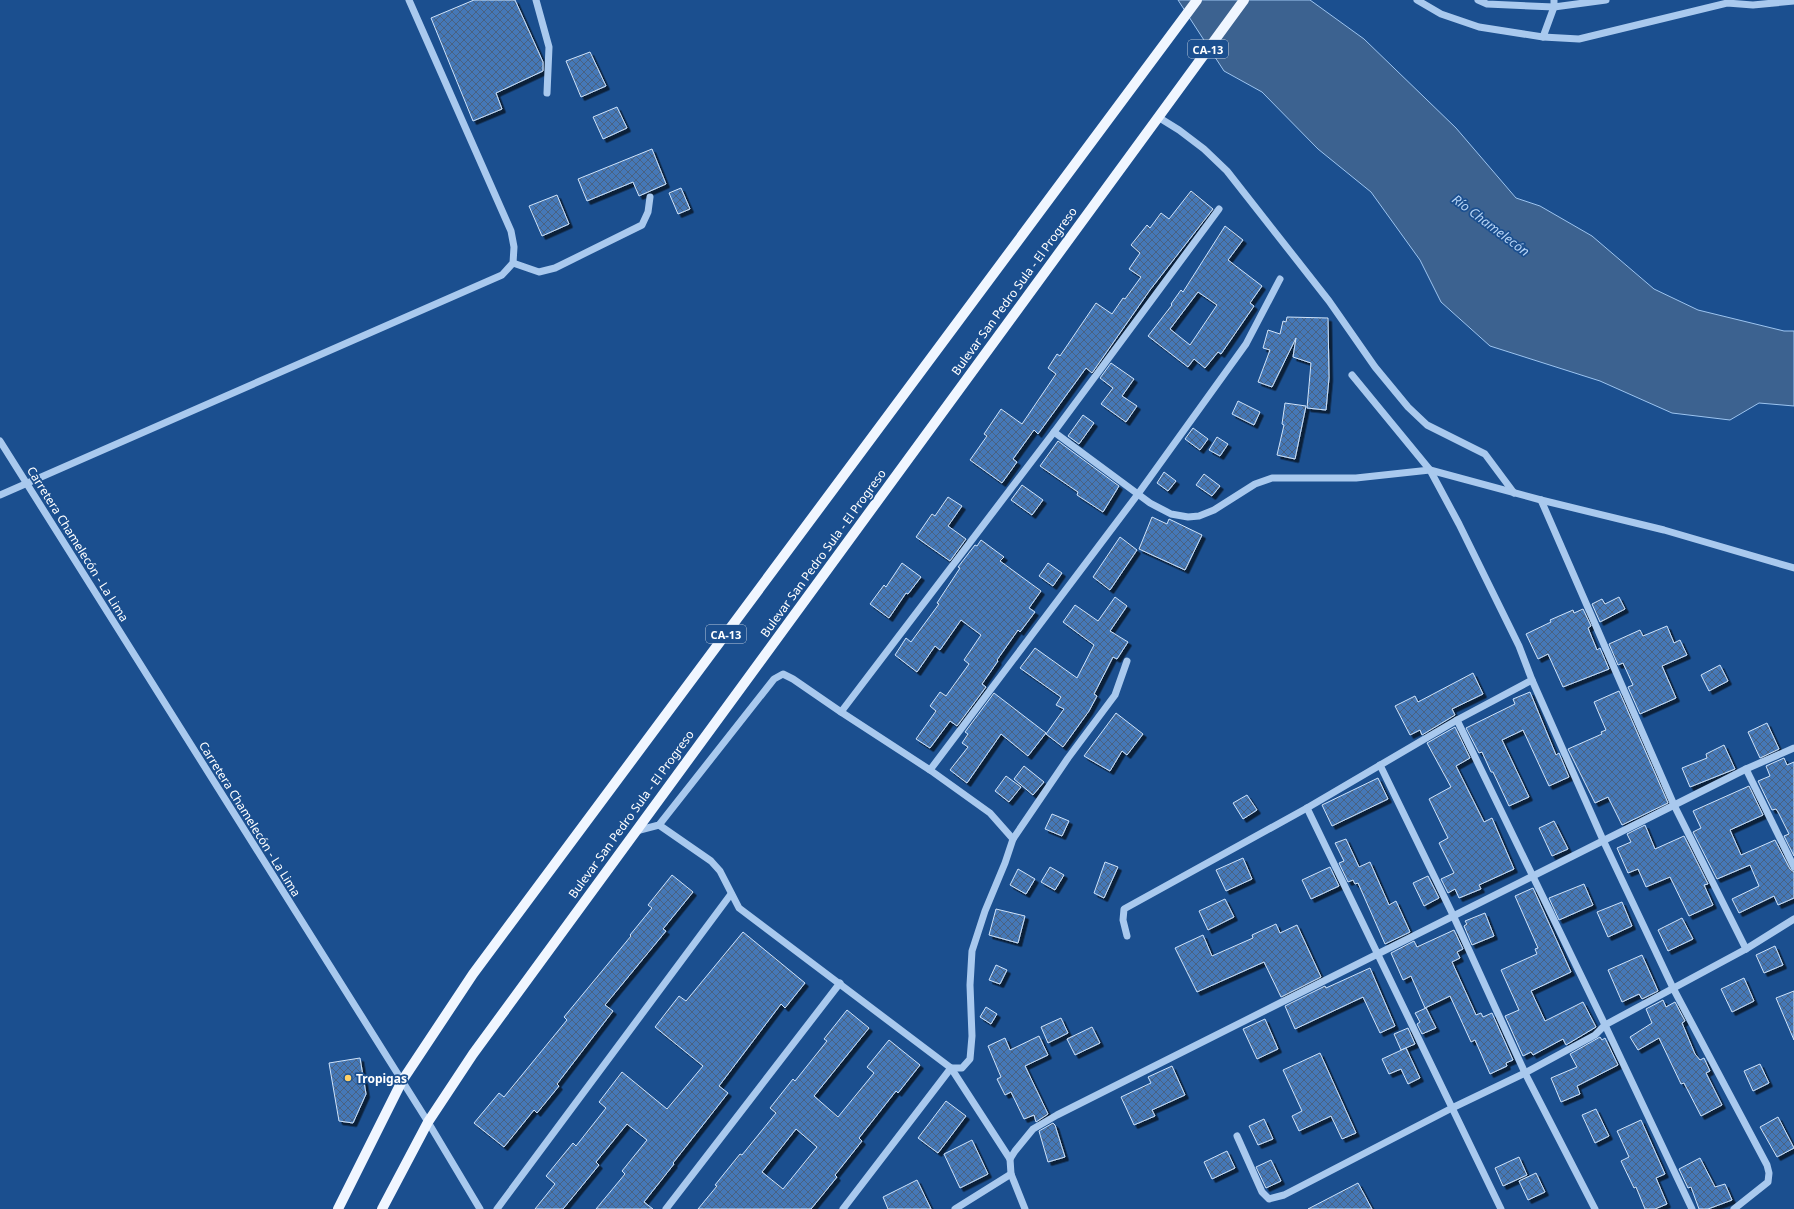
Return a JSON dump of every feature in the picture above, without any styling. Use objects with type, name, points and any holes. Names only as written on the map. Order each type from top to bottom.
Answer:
[{"type":"main road","name":"CA-13","points":[[338,1209],[402,1081],[473,974],[1197,0]]},
{"type":"main road","name":"Bulevar San Pedro Sula - El Progreso","points":[[382,1209],[428,1122],[473,1054],[1244,0]]},
{"type":"street","points":[[0,495],[502,275],[513,263],[514,247],[511,231],[409,0]]},
{"type":"street","points":[[536,0],[549,47],[547,93]]},
{"type":"street","points":[[1417,0],[1441,14],[1479,27],[1544,37],[1579,39],[1728,1],[1753,5],[1794,1]]},
{"type":"street","points":[[1478,0],[1487,4],[1554,4],[1606,0]]},
{"type":"street","points":[[1544,37],[1554,4]]},
{"type":"street","points":[[1158,117],[1179,130],[1204,149],[1227,171],[1329,301],[1375,368],[1408,407],[1427,425],[1485,454],[1514,493]]},
{"type":"street","points":[[513,263],[539,272],[555,268],[642,225],[648,212],[650,197]]},
{"type":"street","points":[[841,712],[1054,432],[1219,209]]},
{"type":"street","points":[[930,770],[1138,494],[1246,344],[1280,278]]},
{"type":"street","points":[[1352,375],[1430,470],[1459,524],[1513,633],[1532,680],[1603,840],[1673,988],[1769,1172],[1768,1182],[1738,1208]]},
{"type":"street","points":[[1054,432],[1138,494],[1171,514],[1194,517],[1200,516],[1214,510],[1255,484],[1272,478],[1356,478],[1430,470],[1541,500],[1664,530],[1794,568]]},
{"type":"street","name":"Carretera Chamelecón - La Lima","points":[[0,441],[428,1122],[480,1209]]},
{"type":"street","points":[[1541,500],[1674,805],[1746,949]]},
{"type":"street","points":[[951,1068],[962,1068],[970,1059],[972,1036],[970,985],[972,951],[985,910],[1005,863],[1013,839],[1068,758],[1115,695],[1127,661]]},
{"type":"street","points":[[635,831],[659,825],[774,679],[783,674],[793,679],[930,770],[990,813],[1013,839]]},
{"type":"street","points":[[1127,936],[1123,920],[1124,909],[1307,808],[1457,720],[1532,680]]},
{"type":"street","points":[[1457,720],[1531,876],[1605,1025],[1692,1209]]},
{"type":"street","points":[[1010,1159],[1033,1129],[1057,1115],[1378,952],[1746,769],[1794,748]]},
{"type":"street","points":[[1380,765],[1453,915],[1525,1073],[1596,1209]]},
{"type":"street","points":[[1746,769],[1794,867]]},
{"type":"street","points":[[1307,808],[1378,952],[1501,1209]]},
{"type":"street","points":[[659,825],[711,861],[720,871],[739,908],[951,1068],[1010,1159],[1011,1174],[1025,1209]]},
{"type":"street","points":[[496,1209],[731,894]]},
{"type":"street","points":[[1237,1136],[1262,1192],[1269,1198],[1284,1195],[1452,1108],[1525,1073],[1595,1035],[1605,1025],[1746,949],[1794,919]]},
{"type":"street","points":[[666,1209],[840,983]]},
{"type":"street","points":[[843,1209],[951,1068]]},
{"type":"street","points":[[955,1209],[1011,1174]]},
{"type":"water","name":"Río Chamelecón","points":[[1178,0],[1310,0],[1364,39],[1456,128],[1516,198],[1540,206],[1592,236],[1654,289],[1698,310],[1784,331],[1794,331],[1794,406],[1759,403],[1730,420],[1672,413],[1600,381],[1490,346],[1441,302],[1420,260],[1371,192],[1318,149],[1262,92],[1224,71]]},
{"type":"building","points":[[474,0],[515,0],[543,62],[543,71],[496,93],[502,109],[473,121],[431,18]]},
{"type":"building","points":[[590,52],[606,86],[581,97],[566,61]]},
{"type":"building","points":[[617,107],[627,128],[603,139],[593,117]]},
{"type":"building","points":[[652,149],[666,184],[639,196],[633,182],[587,201],[578,179]]},
{"type":"building","points":[[681,188],[690,209],[678,214],[669,193]]},
{"type":"building","points":[[1191,191],[1213,209],[1150,290],[1092,373],[1086,368],[1038,434],[1034,430],[1013,459],[1017,462],[1002,483],[970,460],[987,436],[984,434],[1001,409],[1022,424],[1056,374],[1048,368],[1057,354],[1060,356],[1096,303],[1112,314],[1123,298],[1125,299],[1141,277],[1129,269],[1140,253],[1131,245],[1147,225],[1150,228],[1161,213],[1169,219]]},
{"type":"building","points":[[557,195],[569,224],[542,236],[529,206]]},
{"type":"building","points":[[1225,226],[1243,240],[1228,260],[1262,286],[1250,303],[1254,306],[1221,354],[1218,352],[1205,368],[1194,359],[1188,367],[1148,336],[1172,305],[1171,304],[1181,290],[1183,292]],"holes":[[[1198,292],[1217,305],[1190,345],[1170,329]]]},
{"type":"building","points":[[1287,317],[1328,318],[1329,378],[1326,410],[1307,408],[1311,363],[1293,357],[1296,338],[1272,387],[1258,382],[1270,350],[1263,348],[1268,330],[1280,334],[1283,321],[1286,322]]},
{"type":"building","points":[[1111,363],[1134,379],[1122,396],[1137,406],[1126,422],[1101,404],[1113,388],[1100,378]]},
{"type":"building","points":[[1238,401],[1260,412],[1254,425],[1232,414]]},
{"type":"building","points":[[1285,403],[1306,406],[1295,459],[1277,455],[1284,425],[1282,424]]},
{"type":"building","points":[[1083,415],[1094,423],[1079,444],[1068,436]]},
{"type":"building","points":[[1193,428],[1208,439],[1200,450],[1185,439]]},
{"type":"building","points":[[1217,437],[1228,444],[1220,456],[1209,450]]},
{"type":"building","points":[[1058,441],[1119,486],[1103,512],[1077,495],[1078,492],[1040,466]]},
{"type":"building","points":[[1164,472],[1176,481],[1168,491],[1157,483]]},
{"type":"building","points":[[1204,474],[1220,486],[1212,496],[1196,485]]},
{"type":"building","points":[[1022,485],[1043,500],[1032,515],[1011,500]]},
{"type":"building","points":[[948,497],[962,506],[948,526],[966,539],[950,561],[916,537],[932,514],[935,516]]},
{"type":"building","points":[[1152,517],[1167,524],[1169,519],[1202,535],[1185,570],[1139,549]]},
{"type":"building","points":[[1120,537],[1137,550],[1110,590],[1093,577]]},
{"type":"building","points":[[981,540],[1004,557],[1000,561],[1041,591],[1029,608],[1035,612],[1020,632],[1018,630],[997,660],[998,661],[982,684],[986,687],[957,726],[950,721],[930,748],[916,739],[936,711],[930,706],[940,692],[946,696],[969,664],[964,660],[981,635],[961,620],[940,650],[935,646],[917,672],[895,655],[906,638],[911,642],[939,604],[937,603],[960,568],[958,567],[975,545],[977,546]]},
{"type":"building","points":[[902,563],[921,577],[908,594],[906,593],[889,618],[870,604],[884,585],[886,587]]},
{"type":"building","points":[[1048,563],[1062,573],[1053,586],[1039,576]]},
{"type":"building","points":[[1115,597],[1127,606],[1110,631],[1128,642],[1117,659],[1113,657],[1094,694],[1097,696],[1089,711],[1063,747],[1046,734],[1064,709],[1056,705],[1061,697],[1020,668],[1035,648],[1077,678],[1094,645],[1063,622],[1075,605],[1098,621]]},
{"type":"building","points":[[1619,597],[1625,609],[1600,622],[1592,604],[1602,599],[1605,604]]},
{"type":"building","points":[[1583,609],[1591,626],[1588,628],[1597,650],[1600,648],[1609,669],[1563,687],[1548,654],[1538,659],[1526,634],[1551,622],[1550,620],[1573,610],[1574,613]]},
{"type":"building","points":[[1667,626],[1674,643],[1680,640],[1687,655],[1662,666],[1676,698],[1640,714],[1628,687],[1633,685],[1623,663],[1618,665],[1609,644],[1640,630],[1643,636]]},
{"type":"building","points":[[1720,665],[1728,681],[1709,691],[1701,675]]},
{"type":"building","points":[[1473,673],[1483,694],[1452,709],[1455,715],[1422,735],[1420,730],[1410,735],[1395,706],[1415,696],[1418,702]]},
{"type":"building","points":[[1619,691],[1668,803],[1622,825],[1608,797],[1595,803],[1568,749],[1602,734],[1601,732],[1606,730],[1594,702]]},
{"type":"building","points":[[1530,692],[1556,755],[1559,753],[1569,777],[1549,786],[1523,730],[1502,740],[1529,797],[1509,806],[1482,752],[1479,753],[1466,728],[1515,704],[1513,699]]},
{"type":"building","points":[[994,693],[1046,733],[1028,756],[1001,734],[967,783],[950,770],[968,747],[962,743],[968,734],[965,732]]},
{"type":"building","points":[[1116,713],[1143,734],[1127,755],[1122,751],[1110,771],[1084,756]]},
{"type":"building","points":[[1767,723],[1779,749],[1760,758],[1748,732]]},
{"type":"building","points":[[1455,727],[1470,758],[1456,766],[1484,822],[1492,818],[1514,869],[1479,885],[1481,889],[1459,898],[1455,889],[1448,893],[1441,879],[1454,873],[1439,843],[1448,838],[1429,799],[1451,787],[1427,743]]},
{"type":"building","points":[[1724,745],[1735,769],[1690,787],[1682,768],[1707,758],[1706,754]]},
{"type":"building","points":[[1784,758],[1787,765],[1794,762],[1794,856],[1784,836],[1789,834],[1776,809],[1772,810],[1758,781],[1770,776],[1766,766]]},
{"type":"building","points":[[1024,766],[1044,782],[1033,795],[1014,779]]},
{"type":"building","points":[[1006,776],[1021,787],[1009,802],[995,791]]},
{"type":"building","points":[[1378,778],[1388,799],[1332,826],[1322,805]]},
{"type":"building","points":[[1749,786],[1763,815],[1730,830],[1741,855],[1775,840],[1790,869],[1794,872],[1794,898],[1778,905],[1774,896],[1739,913],[1732,899],[1759,886],[1750,865],[1717,879],[1693,832],[1701,828],[1693,811]]},
{"type":"building","points":[[1247,795],[1257,810],[1243,819],[1233,803]]},
{"type":"building","points":[[1052,814],[1069,821],[1062,836],[1045,829]]},
{"type":"building","points":[[1554,821],[1568,849],[1552,856],[1539,828]]},
{"type":"building","points":[[1645,825],[1655,849],[1684,836],[1708,884],[1704,885],[1713,905],[1689,916],[1670,877],[1646,887],[1638,869],[1628,873],[1617,848],[1631,842],[1627,834]]},
{"type":"building","points":[[1346,839],[1359,867],[1370,862],[1389,905],[1396,901],[1410,932],[1385,944],[1358,883],[1355,884],[1353,880],[1348,882],[1339,863],[1344,861],[1335,843]]},
{"type":"building","points":[[1243,858],[1252,879],[1226,891],[1216,870]]},
{"type":"building","points":[[1105,862],[1118,867],[1104,898],[1094,893]]},
{"type":"building","points":[[1050,867],[1064,875],[1055,890],[1041,882]]},
{"type":"building","points":[[1330,867],[1339,886],[1311,899],[1302,880]]},
{"type":"building","points":[[1018,869],[1035,879],[1026,894],[1010,885]]},
{"type":"building","points":[[672,875],[693,892],[663,929],[666,931],[605,1005],[613,1011],[557,1084],[559,1086],[537,1113],[534,1110],[504,1147],[474,1123],[499,1093],[504,1097],[567,1020],[564,1017],[631,936],[630,935],[652,908],[648,905]]},
{"type":"building","points":[[1428,876],[1439,898],[1424,906],[1413,883]]},
{"type":"building","points":[[1584,884],[1593,905],[1559,920],[1549,898]]},
{"type":"building","points":[[1533,888],[1571,972],[1531,991],[1545,1021],[1583,1002],[1596,1027],[1566,1045],[1563,1039],[1533,1055],[1531,1052],[1523,1056],[1505,1016],[1519,1010],[1501,970],[1537,954],[1535,949],[1538,948],[1515,896]]},
{"type":"building","points":[[1225,899],[1234,917],[1208,930],[1199,911]]},
{"type":"building","points":[[1622,902],[1632,926],[1608,937],[1597,912]]},
{"type":"building","points":[[996,909],[1025,916],[1018,943],[989,935]]},
{"type":"building","points":[[1485,913],[1494,936],[1472,945],[1464,926],[1467,924],[1465,921]]},
{"type":"building","points":[[1682,918],[1693,939],[1668,951],[1658,930]]},
{"type":"building","points":[[1276,924],[1280,933],[1297,925],[1321,977],[1281,997],[1264,962],[1197,992],[1175,948],[1203,935],[1212,956],[1253,938],[1252,935]]},
{"type":"building","points":[[1454,930],[1463,949],[1457,952],[1460,958],[1452,962],[1476,1015],[1481,1013],[1483,1017],[1492,1013],[1513,1060],[1506,1063],[1507,1066],[1490,1074],[1475,1040],[1471,1042],[1450,996],[1425,1008],[1411,976],[1403,980],[1391,953],[1414,941],[1417,947]]},
{"type":"building","points":[[743,932],[805,983],[785,1008],[781,1004],[719,1086],[728,1093],[644,1202],[653,1209],[596,1209],[625,1174],[622,1171],[647,1140],[627,1124],[596,1162],[599,1165],[563,1209],[535,1209],[555,1184],[546,1176],[573,1143],[576,1146],[606,1108],[599,1102],[622,1072],[667,1109],[703,1066],[655,1027],[679,996],[686,1001]]},
{"type":"building","points":[[1775,946],[1783,965],[1764,973],[1756,955]]},
{"type":"building","points":[[1642,955],[1658,991],[1642,999],[1639,994],[1622,1002],[1608,970]]},
{"type":"building","points":[[996,965],[1007,970],[1000,984],[989,980]]},
{"type":"building","points":[[1370,968],[1395,1026],[1380,1033],[1363,997],[1295,1029],[1285,1006],[1325,986],[1326,988]]},
{"type":"building","points":[[1744,978],[1754,1001],[1732,1012],[1721,989]]},
{"type":"building","points":[[1794,991],[1794,1040],[1776,998]]},
{"type":"building","points":[[1663,1000],[1666,1007],[1675,1002],[1685,1021],[1682,1023],[1695,1054],[1700,1060],[1704,1058],[1710,1071],[1706,1073],[1722,1105],[1701,1116],[1684,1083],[1681,1084],[1659,1038],[1638,1050],[1630,1037],[1652,1023],[1646,1009]]},
{"type":"building","points":[[986,1007],[997,1014],[991,1024],[980,1017]]},
{"type":"building","points":[[1426,1008],[1436,1028],[1422,1034],[1417,1024],[1420,1022],[1415,1013]]},
{"type":"building","points":[[847,1010],[869,1028],[814,1096],[838,1117],[874,1073],[867,1067],[889,1040],[920,1065],[898,1093],[896,1091],[859,1138],[862,1141],[835,1175],[837,1177],[811,1209],[698,1209],[740,1154],[742,1155],[776,1113],[770,1108],[793,1079],[795,1081],[827,1041],[824,1039]],"holes":[[[796,1129],[817,1147],[783,1189],[762,1172]]]},
{"type":"building","points":[[1061,1018],[1068,1033],[1048,1043],[1041,1027]]},
{"type":"building","points":[[1265,1019],[1278,1049],[1257,1059],[1243,1029]]},
{"type":"building","points":[[1092,1027],[1100,1043],[1075,1055],[1067,1039]]},
{"type":"building","points":[[1408,1028],[1415,1044],[1401,1050],[1394,1034]]},
{"type":"building","points":[[1039,1036],[1048,1055],[1025,1066],[1048,1114],[1036,1122],[1034,1115],[1024,1119],[1011,1092],[1005,1095],[997,1079],[1001,1077],[988,1046],[1005,1038],[1010,1050]]},
{"type":"building","points":[[1600,1037],[1602,1040],[1605,1038],[1618,1065],[1577,1086],[1580,1094],[1561,1102],[1551,1078],[1577,1067],[1570,1054]]},
{"type":"building","points":[[1406,1048],[1420,1078],[1408,1084],[1401,1069],[1389,1074],[1382,1059]]},
{"type":"building","points":[[1320,1053],[1356,1133],[1342,1139],[1331,1116],[1299,1131],[1292,1116],[1302,1111],[1283,1070]]},
{"type":"building","name":"Tropigas","points":[[360,1058],[366,1094],[353,1123],[339,1121],[329,1063]]},
{"type":"building","points":[[1760,1064],[1769,1083],[1753,1091],[1744,1071]]},
{"type":"building","points":[[1172,1066],[1185,1095],[1152,1110],[1155,1116],[1134,1125],[1121,1097],[1151,1083],[1148,1077]]},
{"type":"building","points":[[946,1101],[966,1116],[938,1153],[918,1138]]},
{"type":"building","points":[[1596,1109],[1609,1136],[1595,1143],[1582,1115]]},
{"type":"building","points":[[1778,1117],[1794,1148],[1777,1157],[1760,1127]]},
{"type":"building","points":[[1264,1119],[1273,1139],[1258,1145],[1249,1126]]},
{"type":"building","points":[[1641,1120],[1665,1174],[1656,1178],[1667,1204],[1655,1209],[1645,1209],[1636,1187],[1634,1188],[1621,1161],[1629,1157],[1617,1131]]},
{"type":"building","points":[[1053,1123],[1055,1125],[1065,1157],[1048,1162],[1039,1131]]},
{"type":"building","points":[[972,1140],[988,1174],[960,1188],[944,1154]]},
{"type":"building","points":[[1227,1151],[1235,1168],[1212,1179],[1204,1162]]},
{"type":"building","points":[[1519,1157],[1527,1175],[1503,1186],[1495,1168]]},
{"type":"building","points":[[1700,1158],[1715,1187],[1725,1184],[1732,1200],[1708,1209],[1699,1209],[1691,1187],[1688,1188],[1679,1169]]},
{"type":"building","points":[[1271,1160],[1281,1181],[1266,1188],[1256,1167]]},
{"type":"building","points":[[1536,1173],[1545,1192],[1528,1200],[1519,1181]]},
{"type":"building","points":[[917,1180],[931,1209],[888,1209],[883,1197]]},
{"type":"building","points":[[1358,1183],[1372,1209],[1308,1209]]},
{"type":"place","name":"Tropigas","points":[[348,1078]]}]
